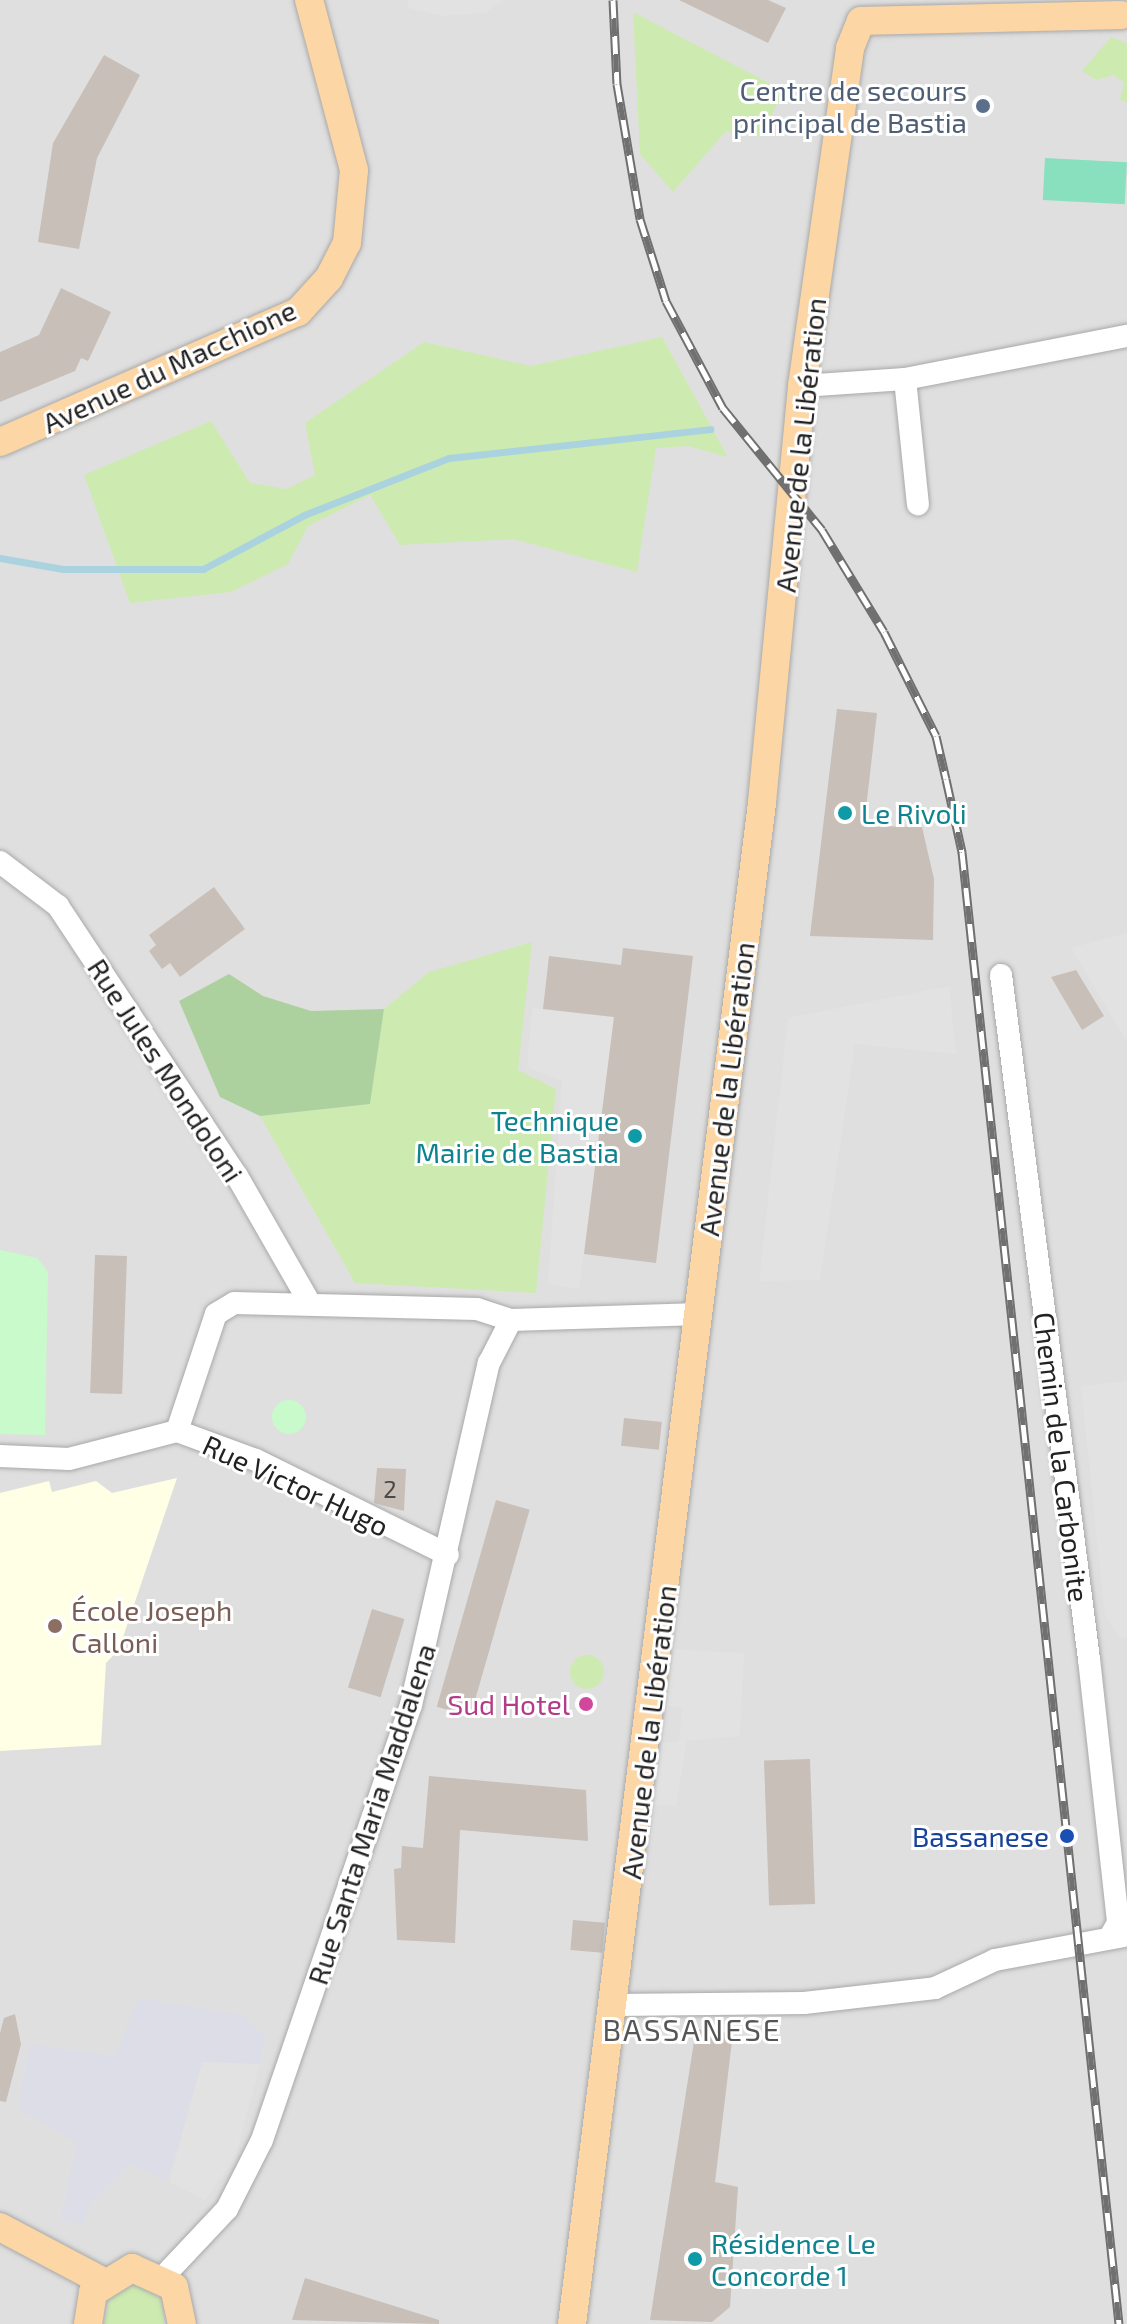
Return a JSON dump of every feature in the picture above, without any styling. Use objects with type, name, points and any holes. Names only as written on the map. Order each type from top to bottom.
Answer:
[{"type":"main road","name":"Avenue du Macchione","points":[[0,442],[298,312],[329,278],[347,243],[354,170],[309,0]]},
{"type":"main road","name":"Avenue de la Libération","points":[[572,2324],[700,1314],[777,670],[802,386],[850,48],[858,11],[1036,7],[1120,11]]},
{"type":"main road","points":[[0,2227],[102,2281]]},
{"type":"main road","points":[[88,2324],[102,2281],[132,2268],[163,2277],[181,2300],[182,2324]]},
{"type":"street","points":[[802,386],[905,379],[1127,336]]},
{"type":"street","points":[[905,379],[918,504]]},
{"type":"street","name":"Rue Jules Mondoloni","points":[[0,862],[58,906],[237,1176],[308,1300]]},
{"type":"street","name":"Chemin de la Carbonite","points":[[1001,975],[1089,1659],[1118,1936]]},
{"type":"street","points":[[177,1431],[216,1314],[234,1303],[308,1300],[477,1309],[511,1320],[700,1314]]},
{"type":"street","name":"Rue Santa Maria Maddalena","points":[[163,2277],[227,2209],[262,2140],[408,1713],[448,1555],[489,1363],[511,1320]]},
{"type":"street","name":"Rue Victor Hugo","points":[[0,1456],[69,1459],[177,1431],[256,1460],[448,1555]]},
{"type":"street","points":[[614,2005],[804,2003],[935,1988],[995,1960],[1118,1936]]},
{"type":"shaded area","points":[[0,0],[1127,0],[1127,2324],[0,2324]]},
{"type":"shaded area","points":[[408,0],[504,0],[485,13],[443,16],[408,8]]},
{"type":"shaded area","points":[[1127,933],[1127,1042],[1071,948]]},
{"type":"shaded area","points":[[949,986],[956,1054],[855,1044],[820,1280],[759,1281],[788,1018]]},
{"type":"shaded area","points":[[532,1008],[614,1017],[579,1289],[548,1284],[562,1081],[527,1067]]},
{"type":"shaded area","points":[[1127,1381],[1127,1638],[1120,1638],[1105,1615],[1081,1386]]},
{"type":"shaded area","points":[[177,1478],[119,1649],[106,1663],[101,1745],[0,1751],[0,1493],[49,1481],[52,1492],[96,1481],[112,1493]]},
{"type":"shaded area","points":[[673,1649],[744,1653],[740,1736],[687,1741],[676,1806],[651,1805],[660,1743],[679,1741],[682,1709],[667,1705]]},
{"type":"shaded area","points":[[138,1998],[241,2015],[266,2036],[260,2064],[202,2062],[168,2182],[130,2164],[90,2203],[83,2225],[60,2220],[77,2143],[17,2108],[30,2044],[115,2056]]},
{"type":"shaded area","points":[[202,2062],[260,2064],[235,2158],[205,2200],[169,2182]]},
{"type":"green space","points":[[633,12],[784,91],[760,137],[726,131],[673,192],[640,154]]},
{"type":"green space","points":[[1111,37],[1127,43],[1127,103],[1120,99],[1124,83],[1114,75],[1096,80],[1082,71]]},
{"type":"green space","points":[[1045,158],[1127,162],[1125,204],[1043,200]]},
{"type":"green space","points":[[662,337],[728,457],[688,446],[656,448],[637,572],[513,539],[400,545],[370,495],[308,526],[288,564],[231,592],[130,603],[84,475],[211,421],[250,483],[286,489],[315,475],[305,423],[424,342],[531,366]]},
{"type":"green space","points":[[532,942],[518,1070],[556,1089],[536,1293],[355,1283],[260,1116],[369,1104],[384,1009],[429,972]]},
{"type":"green space","points":[[229,974],[263,996],[311,1011],[384,1009],[370,1104],[260,1116],[220,1097],[179,1001]]},
{"type":"green space","points":[[0,1250],[37,1258],[48,1272],[45,1435],[0,1434]]},
{"type":"green space","points":[[289,1400],[301,1405],[306,1417],[301,1429],[289,1434],[277,1429],[272,1417],[277,1405]]},
{"type":"green space","points":[[587,1655],[599,1660],[604,1672],[599,1684],[587,1689],[575,1684],[570,1672],[575,1660]]},
{"type":"green space","points":[[137,2284],[162,2300],[164,2324],[104,2324],[110,2296]]},
{"type":"building","points":[[679,0],[768,0],[786,8],[768,43]]},
{"type":"building","points":[[104,55],[140,75],[97,158],[79,249],[38,242],[53,143]]},
{"type":"building","points":[[61,288],[111,312],[88,361],[81,358],[75,371],[0,402],[0,352],[39,335]]},
{"type":"building","name":"Le Rivoli","points":[[837,709],[877,713],[864,826],[922,827],[934,879],[933,940],[810,936]]},
{"type":"building","points":[[214,887],[245,929],[180,977],[170,963],[162,969],[149,951],[156,945],[149,935]]},
{"type":"building","name":"Technique Mairie de Bastia","points":[[623,948],[693,956],[656,1263],[584,1254],[614,1017],[543,1009],[549,956],[621,965]]},
{"type":"building","points":[[1076,970],[1104,1016],[1082,1030],[1051,977]]},
{"type":"building","points":[[95,1255],[127,1256],[122,1394],[90,1393]]},
{"type":"building","points":[[624,1418],[662,1422],[659,1450],[621,1446]]},
{"type":"building","points":[[377,1468],[406,1469],[404,1511],[374,1503]]},
{"type":"building","points":[[496,1500],[530,1510],[470,1716],[437,1707]]},
{"type":"building","points":[[372,1609],[405,1619],[381,1697],[348,1687]]},
{"type":"building","points":[[810,1759],[815,1904],[769,1906],[764,1761]]},
{"type":"building","points":[[429,1776],[586,1790],[588,1841],[460,1830],[455,1943],[397,1940],[394,1869],[401,1868],[402,1846],[423,1848]]},
{"type":"building","points":[[573,1920],[605,1923],[602,1953],[570,1950]]},
{"type":"building","points":[[15,2014],[21,2044],[6,2102],[0,2101],[0,2033],[4,2018]]},
{"type":"building","name":"Résidence Le Concorde 1","points":[[696,2029],[733,2033],[715,2182],[738,2187],[730,2307],[712,2322],[650,2320]]},
{"type":"building","points":[[305,2278],[439,2320],[439,2324],[292,2320]]},
{"type":"waterway","points":[[0,558],[63,569],[203,569],[304,515],[449,458],[710,429]]},
{"type":"railway","points":[[613,0],[617,84],[640,219],[666,301],[723,408],[822,530],[884,632],[936,736],[962,852],[1119,2324]]},
{"type":"place","name":"Centre de secours principal de Bastia","points":[[983,106]]},
{"type":"place","name":"Le Rivoli","points":[[845,813]]},
{"type":"place","name":"Technique Mairie de Bastia","points":[[635,1136]]},
{"type":"place","name":"École Joseph Calloni","points":[[55,1626]]},
{"type":"place","name":"Sud Hotel","points":[[586,1704]]},
{"type":"place","name":"Bassanese","points":[[1067,1836]]},
{"type":"place","name":"Résidence Le Concorde 1","points":[[695,2259]]},
{"type":"district","name":"BASSANESE","points":[[692,2029]]}]
